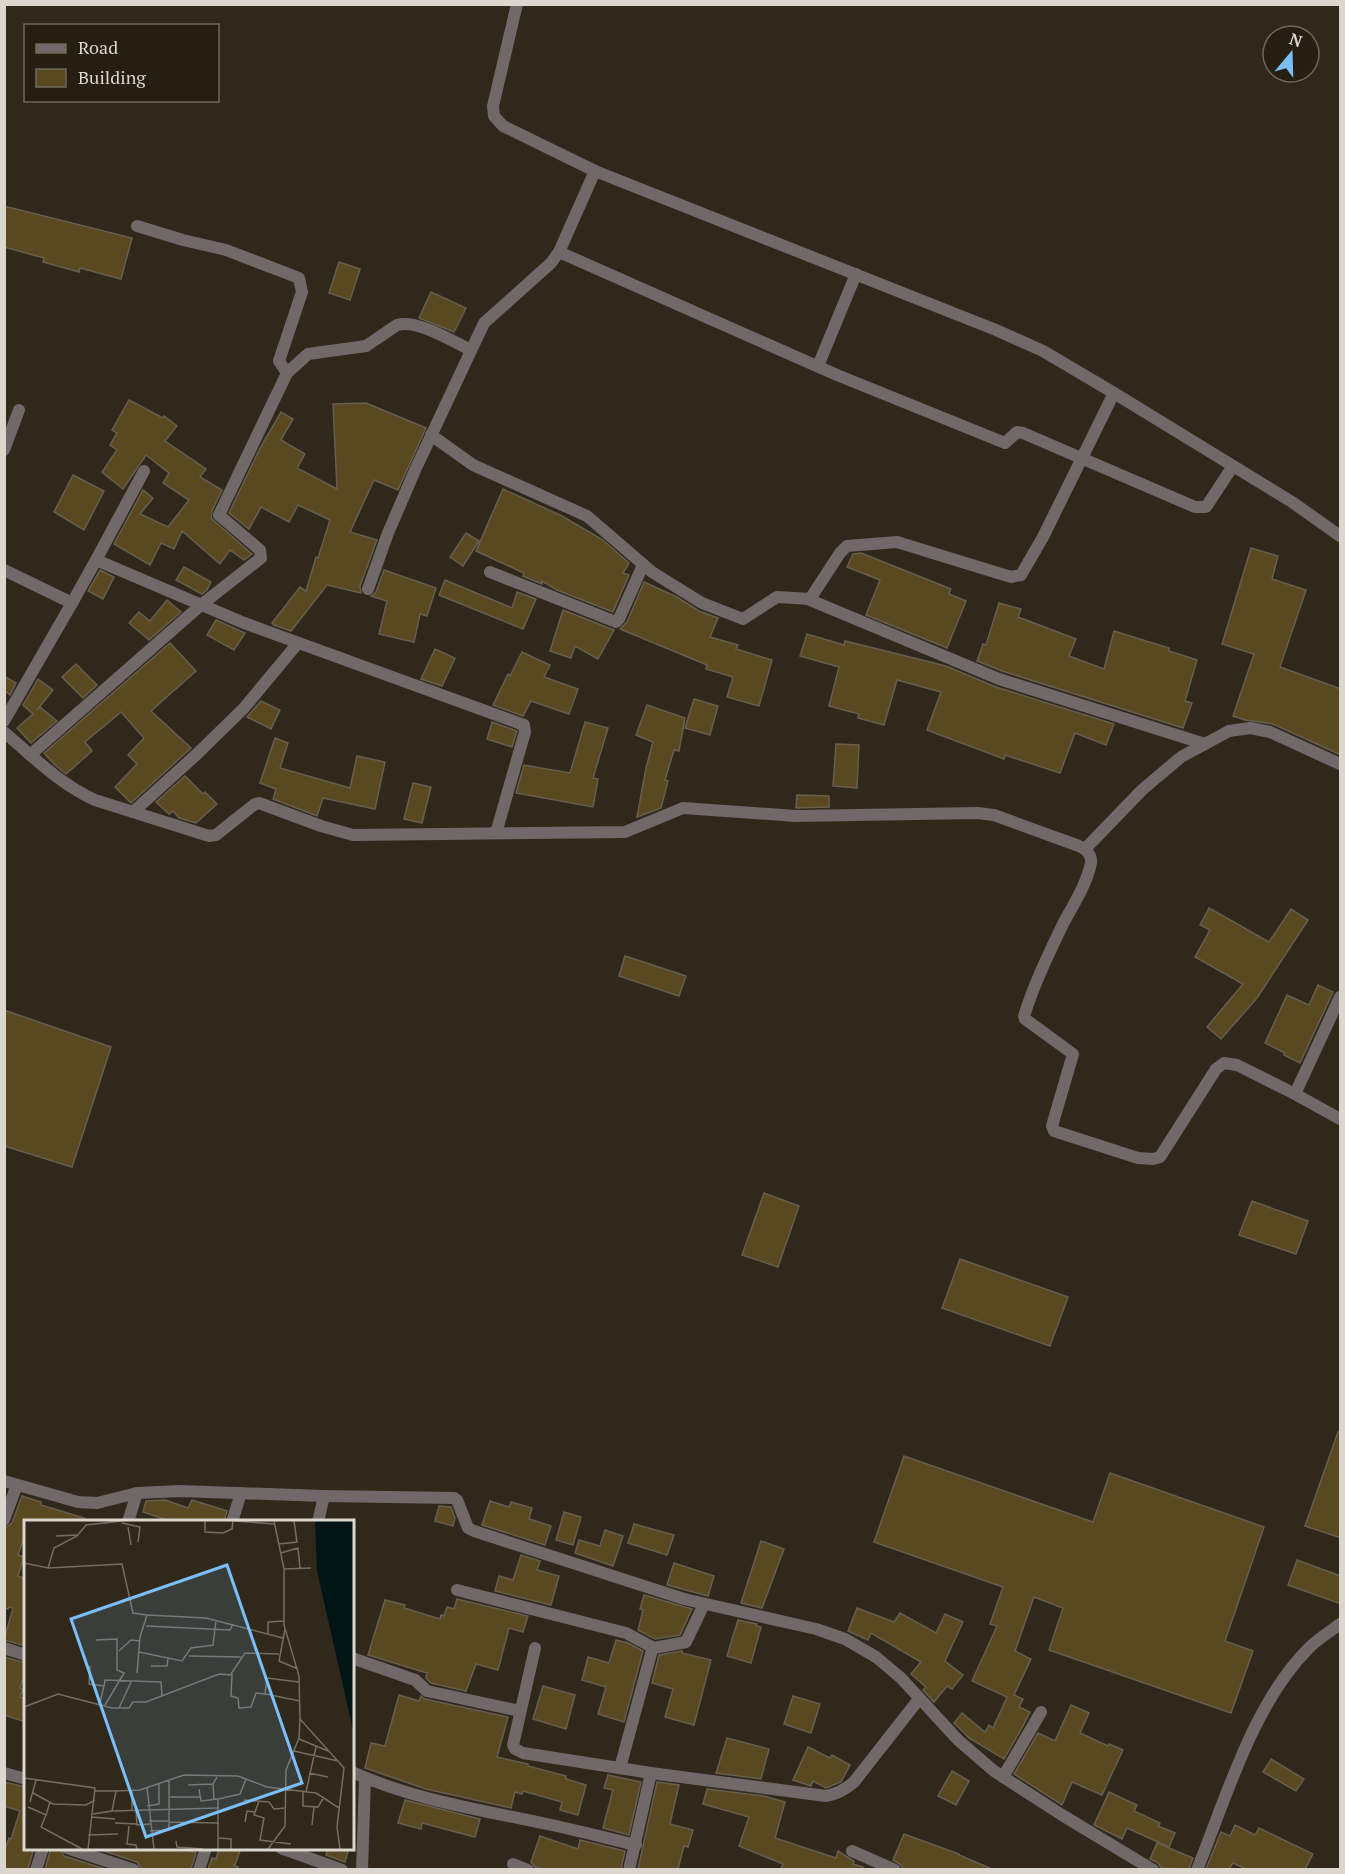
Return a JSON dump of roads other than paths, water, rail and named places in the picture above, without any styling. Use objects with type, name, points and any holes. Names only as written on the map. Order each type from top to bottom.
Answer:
[{"type":"street","points":[[517,4],[494,106],[494,116],[503,126],[595,171],[1043,351],[1292,502],[1341,536]]},
{"type":"street","points":[[368,589],[388,533],[471,350],[488,318],[551,263],[560,252],[595,171]]},
{"type":"street","points":[[137,226],[226,250],[299,279],[302,292],[279,361],[287,373]]},
{"type":"street","points":[[560,252],[818,366],[1003,442],[1006,443],[1016,432],[1020,432],[1199,508],[1206,507],[1233,466]]},
{"type":"street","points":[[818,366],[856,274]]},
{"type":"street","points":[[30,755],[201,605],[261,558],[260,550],[219,515],[287,373],[308,354],[366,346],[403,323],[418,326],[471,350]]},
{"type":"street","points":[[810,600],[843,549],[857,545],[897,542],[1011,577],[1021,575],[1083,458],[1114,393]]},
{"type":"street","points":[[4,450],[19,410]]},
{"type":"street","points":[[432,435],[473,465],[586,516],[643,565],[702,603],[742,619],[777,597],[810,600],[999,679],[1205,744]]},
{"type":"street","points":[[4,721],[144,471]]},
{"type":"street","points":[[96,560],[298,644],[525,726],[496,833]]},
{"type":"street","points":[[490,572],[614,622],[619,620],[643,565]]},
{"type":"street","points":[[4,570],[72,603]]},
{"type":"street","points":[[133,812],[244,708],[298,644]]},
{"type":"street","points":[[1086,848],[1142,790],[1181,757],[1229,731],[1250,728],[1270,732],[1341,764]]},
{"type":"street","points":[[4,732],[65,785],[78,792],[209,836],[216,835],[259,803],[321,826],[354,835],[626,832],[683,808],[796,816],[978,813],[994,815],[1086,848]]},
{"type":"street","points":[[1086,848],[1091,862],[1078,895],[1049,953],[1024,1016],[1073,1054],[1052,1130],[1138,1158],[1160,1157],[1215,1069],[1224,1063],[1237,1065],[1341,1119]]},
{"type":"street","points":[[1295,1094],[1341,997]]},
{"type":"street","points":[[4,1481],[78,1502],[97,1503],[137,1493],[180,1491],[454,1498],[470,1530],[684,1599],[816,1629],[845,1639],[876,1657],[900,1678],[958,1740],[1003,1777],[1153,1869]]},
{"type":"street","points":[[4,1520],[17,1485]]},
{"type":"street","points":[[128,1520],[137,1493]]},
{"type":"street","points":[[232,1520],[241,1493]]},
{"type":"street","points":[[318,1520],[324,1496]]},
{"type":"street","points":[[457,1590],[626,1633],[654,1648],[686,1642],[704,1604]]},
{"type":"street","points":[[1197,1869],[1253,1729],[1278,1686],[1309,1648],[1341,1624]]},
{"type":"street","points":[[4,1648],[24,1654]]},
{"type":"street","points":[[535,1648],[513,1745],[518,1751],[651,1773],[832,1795],[845,1790],[854,1782],[919,1699]]},
{"type":"street","points":[[620,1768],[654,1648]]},
{"type":"street","points":[[354,1659],[415,1680],[425,1690],[520,1711]]},
{"type":"street","points":[[1003,1777],[1041,1712]]},
{"type":"street","points":[[4,1773],[24,1778]]},
{"type":"street","points":[[354,1773],[460,1807],[636,1845]]},
{"type":"street","points":[[629,1869],[651,1773]]},
{"type":"street","points":[[362,1869],[365,1778]]},
{"type":"street","points":[[36,1869],[42,1850]]},
{"type":"street","points":[[73,1850],[134,1869]]},
{"type":"street","points":[[198,1869],[205,1850]]},
{"type":"street","points":[[287,1850],[342,1869]]},
{"type":"street","points":[[852,1851],[895,1869]]},
{"type":"street","points":[[513,1864],[528,1869]]}]
